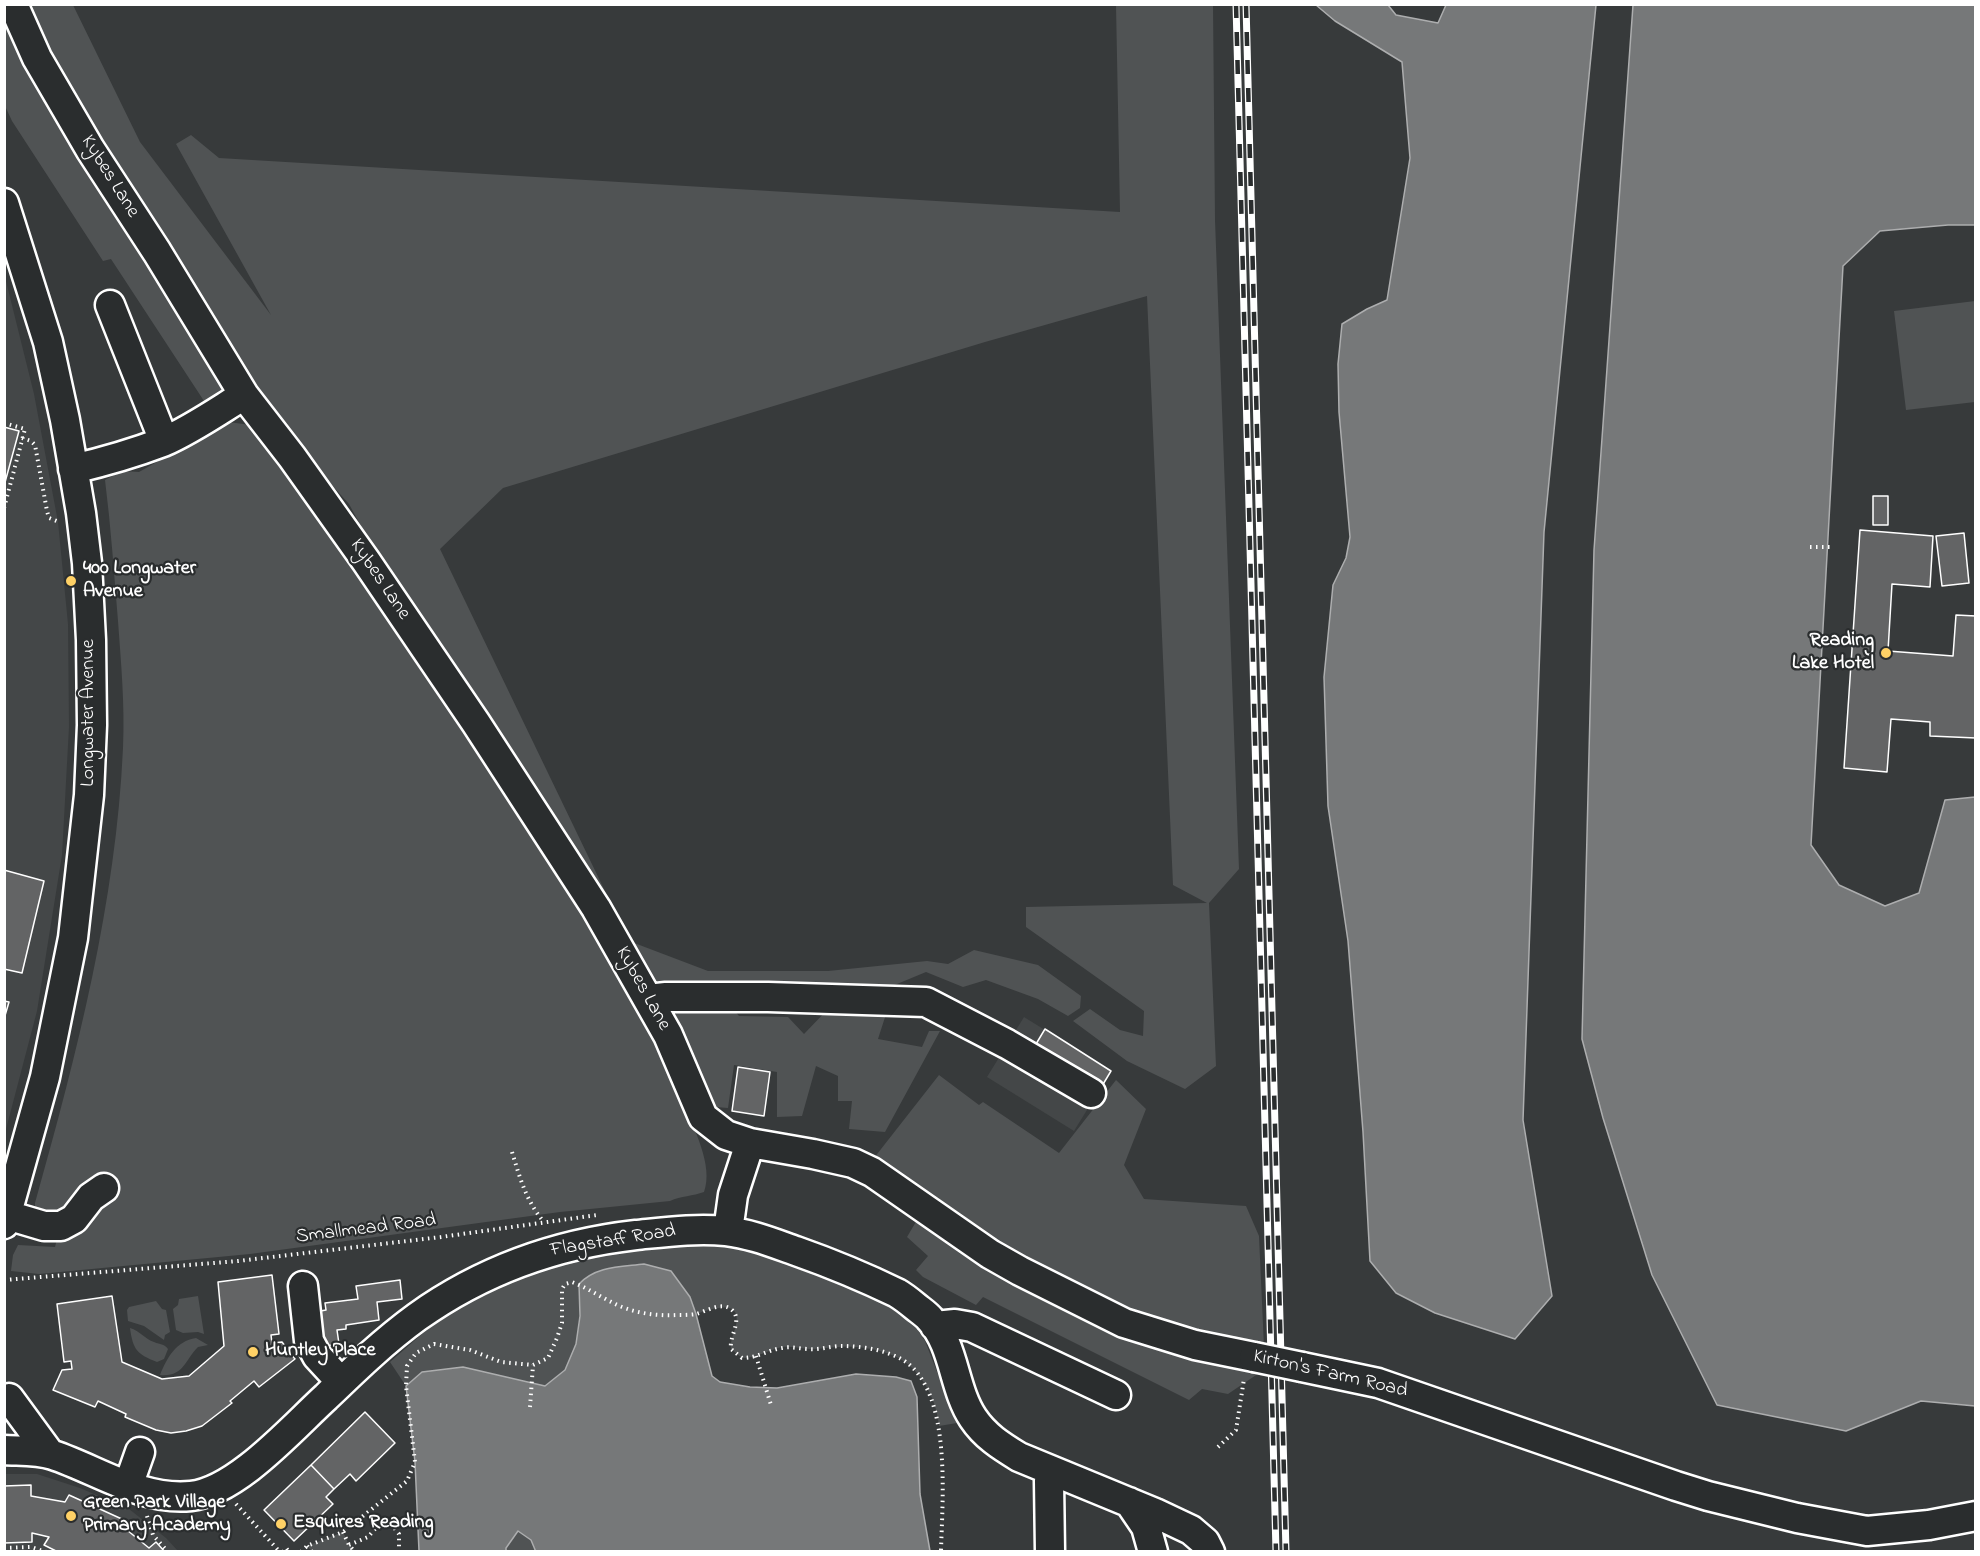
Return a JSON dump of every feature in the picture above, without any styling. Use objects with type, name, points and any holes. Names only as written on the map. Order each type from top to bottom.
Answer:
[{"type":"street","name":"Kybes Lane","points":[[13,4],[37,58],[90,149],[157,252],[244,395],[299,466],[476,723],[596,908],[668,1035],[703,1117],[726,1135],[750,1143]]},
{"type":"street","name":"Longwater Avenue","points":[[4,203],[48,342],[73,469],[88,574],[92,697],[90,786],[71,948],[45,1077],[5,1220]]},
{"type":"street","points":[[110,305],[164,441]]},
{"type":"street","points":[[73,469],[103,462],[164,441],[244,395]]},
{"type":"street","points":[[648,999],[768,997],[926,1002],[1007,1044],[1091,1093]]},
{"type":"street","points":[[728,1231],[735,1188],[750,1143]]},
{"type":"street","name":"Kirton's Farm Road","points":[[750,1143],[853,1163],[872,1172],[990,1254],[1020,1271],[1124,1323],[1195,1345],[1378,1383],[1708,1496],[1797,1518],[1867,1541],[1976,1516]]},
{"type":"street","points":[[5,1220],[44,1226],[61,1226],[74,1219],[91,1197],[104,1188]]},
{"type":"street","name":"Flagstaff Road","points":[[4,1449],[50,1454],[128,1486],[162,1495],[192,1496],[224,1485],[261,1458],[386,1341],[455,1292],[540,1254],[617,1237],[697,1230],[728,1231],[757,1237],[825,1262],[900,1294],[931,1319],[946,1346],[959,1389],[975,1421],[999,1445],[1019,1457],[1191,1530]]},
{"type":"street","points":[[303,1286],[309,1341],[317,1356],[341,1382]]},
{"type":"street","points":[[935,1326],[955,1324],[972,1327],[1116,1395]]},
{"type":"street","points":[[4,1440],[11,1426],[12,1414],[7,1394]]},
{"type":"street","points":[[7,1394],[50,1454]]},
{"type":"street","points":[[128,1486],[140,1452]]},
{"type":"street","points":[[1050,1551],[1049,1481],[1052,1471]]},
{"type":"street","points":[[1129,1502],[1146,1527],[1153,1551]]},
{"type":"street","points":[[1160,1551],[1169,1541],[1191,1530],[1205,1542],[1210,1551]]},
{"type":"path","points":[[4,423],[25,429],[4,508]]},
{"type":"path","points":[[22,438],[31,441],[37,451],[49,518],[63,523]]},
{"type":"path","points":[[1810,547],[1830,547]]},
{"type":"path","points":[[512,1152],[524,1191],[532,1207],[544,1222]]},
{"type":"path","name":"Smallmead Road","points":[[4,1280],[238,1261],[608,1214]]},
{"type":"path","points":[[301,1551],[307,1546],[343,1532],[407,1481],[415,1462],[406,1386],[407,1366],[416,1353],[434,1344],[470,1350],[501,1362],[533,1365],[548,1358],[562,1323],[562,1289],[565,1284],[572,1282],[622,1307],[639,1312],[679,1315],[728,1307],[736,1317],[736,1325],[730,1342],[731,1349],[742,1358],[783,1347],[809,1349],[837,1346],[859,1347],[904,1361],[922,1379],[938,1417],[942,1473],[941,1551]]},
{"type":"path","points":[[756,1356],[771,1405]]},
{"type":"path","points":[[530,1407],[533,1365]]},
{"type":"path","points":[[1218,1447],[1236,1430],[1241,1396]]},
{"type":"path","points":[[235,1503],[282,1551],[286,1548],[289,1551]]},
{"type":"path","points":[[147,1515],[153,1535],[168,1551]]},
{"type":"path","points":[[349,1545],[368,1537],[382,1524],[392,1525],[399,1534],[399,1551]]},
{"type":"path","points":[[343,1532],[349,1545],[356,1551]]},
{"type":"path","points":[[307,1546],[312,1551]]},
{"type":"path","points":[[4,1548],[31,1547],[45,1551]]},
{"type":"shaded area","points":[[21,5],[73,5],[140,142],[271,315],[176,144],[191,135],[219,158],[1120,212],[1116,5],[1213,5],[1215,220],[1239,869],[1209,903],[1216,1066],[1185,1089],[1127,1061],[1073,1021],[1090,1009],[1120,1030],[1143,1036],[1144,1011],[1026,927],[1026,907],[1207,903],[1173,885],[1147,296],[985,342],[503,488],[440,549],[629,941],[708,971],[828,971],[927,961],[948,964],[974,950],[1038,965],[1081,996],[1080,1008],[1068,1016],[1038,999],[986,980],[963,987],[926,972],[885,989],[728,1003],[739,1016],[788,1017],[804,1034],[828,1009],[887,1011],[878,1039],[922,1047],[929,1031],[940,1031],[885,1132],[849,1129],[852,1101],[838,1101],[838,1076],[816,1066],[802,1116],[777,1117],[777,1072],[734,1065],[728,1108],[703,1106],[683,1101],[701,1146],[706,1181],[704,1192],[670,1201],[560,1212],[250,1254],[39,1274],[11,1271],[13,1255],[18,1245],[55,1247],[62,1219],[35,1213],[35,1203],[92,977],[112,863],[119,806],[123,748],[122,684],[105,480],[121,473],[139,472],[228,422],[251,425],[386,572],[349,504],[275,422],[61,91]]},
{"type":"shaded area","points":[[1316,5],[1388,5],[1396,15],[1438,23],[1446,5],[1596,5],[1544,532],[1523,1120],[1552,1296],[1515,1339],[1435,1313],[1396,1293],[1370,1261],[1363,1132],[1348,941],[1328,806],[1324,677],[1333,585],[1346,558],[1350,537],[1339,412],[1338,364],[1342,324],[1387,300],[1410,158],[1402,62],[1335,21]]},
{"type":"shaded area","points":[[1633,5],[1975,5],[1975,225],[1880,231],[1843,266],[1811,845],[1839,885],[1885,906],[1919,893],[1945,800],[1975,797],[1975,1406],[1921,1401],[1846,1431],[1717,1405],[1652,1275],[1603,1118],[1582,1039],[1594,550]]},
{"type":"shaded area","points":[[4,14],[228,392],[204,401],[111,259],[103,261],[12,121],[5,106]]},
{"type":"shaded area","points":[[5,277],[34,394],[58,522],[68,624],[69,727],[62,855],[37,1011],[5,1133]]},
{"type":"shaded area","points":[[1975,301],[1975,402],[1906,410],[1894,311]]},
{"type":"shaded area","points":[[1024,1017],[1111,1071],[1074,1131],[987,1077]]},
{"type":"shaded area","points":[[939,1075],[979,1105],[983,1102],[1059,1153],[1116,1080],[1146,1109],[1124,1165],[1144,1199],[1246,1206],[1259,1236],[1265,1369],[1228,1394],[1202,1389],[1189,1400],[983,1297],[976,1305],[923,1277],[916,1270],[928,1256],[907,1237],[917,1220],[874,1158]]},
{"type":"shaded area","points":[[682,1243],[734,1244],[874,1292],[909,1317],[925,1341],[957,1423],[939,1426],[936,1408],[924,1382],[905,1362],[888,1354],[868,1348],[786,1347],[742,1358],[731,1349],[737,1316],[729,1308],[716,1308],[696,1314],[690,1297],[579,1284],[578,1330],[574,1353],[564,1371],[545,1386],[501,1376],[422,1372],[406,1386],[390,1362],[439,1319],[484,1290],[572,1257]]},
{"type":"shaded area","points":[[644,1264],[671,1271],[690,1297],[712,1376],[720,1382],[750,1387],[777,1388],[856,1374],[896,1377],[911,1381],[917,1397],[920,1494],[930,1551],[536,1552],[531,1540],[518,1531],[506,1551],[419,1551],[415,1462],[406,1386],[422,1372],[463,1367],[545,1386],[565,1370],[576,1344],[580,1316],[579,1284],[601,1271]]},
{"type":"shaded area","points":[[198,1296],[204,1334],[183,1333],[176,1330],[173,1309],[178,1305],[179,1299]]},
{"type":"shaded area","points":[[156,1301],[162,1309],[166,1310],[170,1332],[165,1335],[164,1340],[144,1326],[128,1321],[129,1307]]},
{"type":"shaded area","points":[[130,1328],[166,1347],[168,1349],[164,1359],[157,1362],[140,1354],[133,1341]]},
{"type":"shaded area","points":[[196,1338],[208,1345],[198,1347],[179,1371],[160,1375],[169,1357],[178,1347]]},
{"type":"shaded area","name":"Green Park Village Primary Academy","points":[[4,1474],[37,1474],[80,1488],[129,1509],[166,1538],[178,1551],[5,1551]]},
{"type":"shaded area","points":[[518,1531],[531,1540],[536,1551],[506,1551]]},
{"type":"shaded area","points":[[343,1532],[349,1545],[355,1551],[312,1551],[307,1546]]},
{"type":"building","points":[[4,427],[19,431],[4,486]]},
{"type":"building","points":[[1873,496],[1888,496],[1888,525],[1873,525]]},
{"type":"building","name":"Reading Lake Hotel","points":[[1860,530],[1933,536],[1930,587],[1892,584],[1888,651],[1953,656],[1956,615],[1976,616],[1976,738],[1930,736],[1930,722],[1891,719],[1887,772],[1844,768]]},
{"type":"building","points":[[1964,533],[1969,583],[1942,586],[1936,536]]},
{"type":"building","points":[[4,870],[44,881],[22,973],[4,969]]},
{"type":"building","points":[[4,1001],[9,1002],[4,1019]]},
{"type":"building","points":[[1045,1029],[1111,1071],[1099,1091],[1088,1077],[1036,1044]]},
{"type":"building","points":[[738,1067],[770,1072],[764,1116],[732,1111]]},
{"type":"building","name":"Huntley Place","points":[[272,1275],[279,1334],[271,1335],[272,1343],[282,1342],[295,1359],[259,1387],[254,1381],[230,1401],[232,1403],[202,1426],[171,1433],[156,1430],[125,1417],[126,1414],[98,1401],[95,1407],[53,1390],[62,1370],[72,1369],[71,1361],[64,1362],[57,1304],[112,1296],[122,1362],[162,1379],[189,1376],[224,1346],[218,1282]]},
{"type":"building","points":[[400,1280],[402,1299],[377,1302],[379,1320],[346,1325],[346,1329],[337,1330],[339,1344],[319,1347],[315,1312],[326,1310],[325,1303],[358,1299],[356,1286]]},
{"type":"building","points":[[365,1412],[395,1443],[356,1481],[350,1474],[334,1489],[311,1465]]},
{"type":"building","points":[[311,1465],[334,1489],[326,1497],[333,1504],[294,1541],[264,1510]]},
{"type":"building","name":"Green Park Village Primary Academy","points":[[31,1485],[31,1496],[65,1502],[69,1495],[124,1520],[122,1526],[149,1548],[156,1542],[165,1552],[58,1552],[44,1545],[49,1537],[32,1533],[32,1542],[4,1543],[4,1486]]},
{"type":"railway","points":[[1236,4],[1276,1552]]},
{"type":"railway","points":[[1246,4],[1286,1552]]},
{"type":"place","name":"400 Longwater Avenue","points":[[71,581]]},
{"type":"place","name":"Reading Lake Hotel","points":[[1886,653]]},
{"type":"place","name":"Huntley Place","points":[[253,1352]]},
{"type":"place","name":"Green Park Village Primary Academy","points":[[71,1516]]},
{"type":"place","name":"Esquires Reading","points":[[281,1524]]}]
